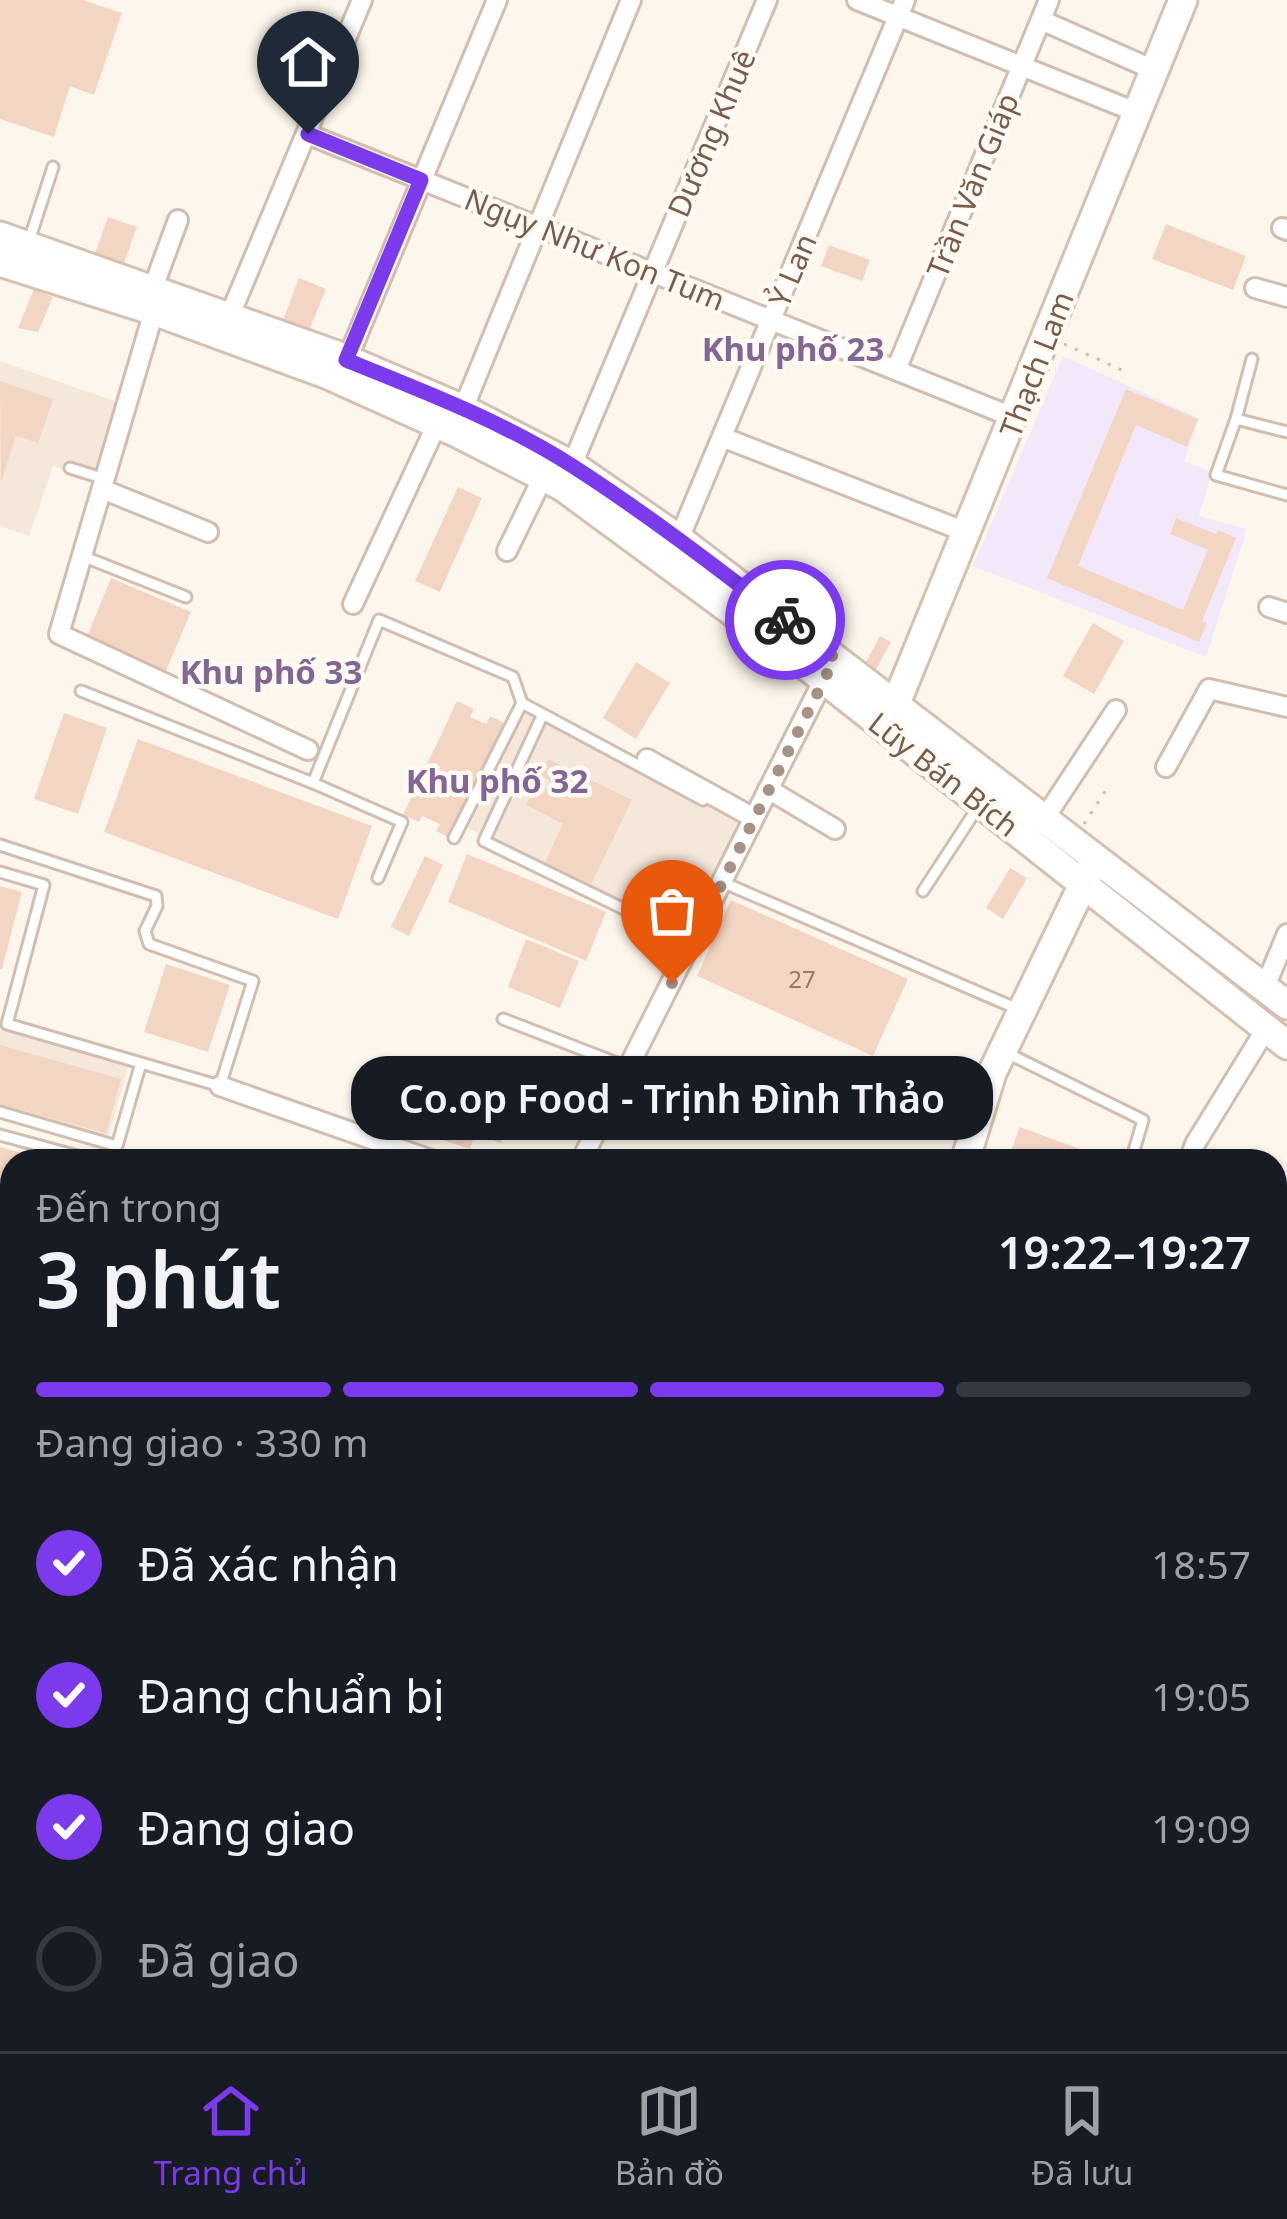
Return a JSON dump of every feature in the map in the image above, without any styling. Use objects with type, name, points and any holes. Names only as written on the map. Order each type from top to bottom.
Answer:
[{"type":"main road","name":"Thạch Lam","points":[[891,715],[1184,0]]},
{"type":"main road","name":"Lũy Bán Bích","points":[[14,240],[153,300],[464,409],[572,465],[679,539],[829,668]]},
{"type":"main road","name":"Lũy Bán Bích","points":[[0,262],[230,315],[562,487],[1044,818],[1073,841],[1089,871],[1276,1037]]},
{"type":"main road","name":"Lũy Bán Bích","points":[[891,715],[981,803],[1276,996]]},
{"type":"main road","points":[[969,1149],[1002,1050],[1089,871]]},
{"type":"street","points":[[230,315],[362,0]]},
{"type":"street","points":[[342,369],[496,0]]},
{"type":"street","points":[[464,409],[631,0]]},
{"type":"street","name":"Dương Khuê","points":[[572,465],[766,0]]},
{"type":"street","points":[[857,0],[901,8],[1020,66],[1136,112]]},
{"type":"street","name":"Trần Văn Giáp","points":[[896,370],[1049,0]]},
{"type":"street","name":"Ỷ Lan","points":[[679,539],[901,8]]},
{"type":"street","points":[[1041,20],[1154,70]]},
{"type":"street","name":"Ngụy Như Kon Tum","points":[[308,134],[1015,418]]},
{"type":"street","points":[[178,220],[59,634],[308,750]]},
{"type":"street","points":[[1255,288],[1287,297]]},
{"type":"street","points":[[353,604],[437,424]]},
{"type":"street","points":[[722,437],[966,532]]},
{"type":"street","points":[[507,551],[543,477]]},
{"type":"street","points":[[103,484],[208,532]]},
{"type":"street","points":[[587,1149],[829,668]]},
{"type":"street","points":[[1166,767],[1206,692],[1213,689],[1287,707]]},
{"type":"street","points":[[1044,818],[1116,710]]},
{"type":"street","points":[[647,759],[752,821]]},
{"type":"street","points":[[768,789],[835,829]]},
{"type":"street","points":[[1276,996],[1287,934]]},
{"type":"street","points":[[1193,1149],[1276,1037]]},
{"type":"street","points":[[631,1066],[691,1090]]},
{"type":"street","points":[[213,1084],[400,1149]]},
{"type":"lane","points":[[14,240],[53,166]]},
{"type":"lane","points":[[1252,359],[1216,476],[1287,495]]},
{"type":"lane","points":[[1236,419],[1287,432]]},
{"type":"lane","points":[[70,469],[103,484]]},
{"type":"lane","points":[[82,556],[186,597]]},
{"type":"lane","points":[[313,784],[379,620],[512,677],[523,703],[752,821]]},
{"type":"lane","points":[[81,691],[402,822],[378,878]]},
{"type":"lane","points":[[454,838],[523,703]]},
{"type":"lane","points":[[543,714],[484,842],[692,942]]},
{"type":"lane","points":[[923,891],[981,803]]},
{"type":"lane","points":[[0,845],[156,896],[157,906],[145,931],[149,944],[253,982],[213,1084],[4,1023],[44,885],[0,872]]},
{"type":"lane","points":[[722,882],[1022,1011]]},
{"type":"lane","points":[[503,1019],[631,1066]]},
{"type":"lane","points":[[1002,1050],[1143,1120],[1135,1149]]},
{"type":"lane","points":[[0,1112],[118,1146],[141,1063]]},
{"type":"lane","points":[[0,1136],[50,1149]]},
{"type":"path","points":[[1046,335],[1122,370]]},
{"type":"path","points":[[1073,841],[1106,790]]},
{"type":"shaded area","points":[[1063,356],[1199,418],[1184,461],[1212,472],[1199,516],[1247,529],[1206,657],[973,566]]},
{"type":"shaded area","points":[[0,361],[120,403],[93,480],[53,466],[29,536],[0,526]]},
{"type":"shaded area","points":[[522,703],[749,823],[693,936],[457,823]]},
{"type":"shaded area","points":[[0,1021],[130,1061],[108,1137],[0,1109]]},
{"type":"building","points":[[0,0],[83,0],[122,13],[94,95],[70,86],[54,137],[0,119]]},
{"type":"building","points":[[108,217],[137,227],[124,263],[95,253]]},
{"type":"building","points":[[1166,224],[1246,256],[1233,290],[1152,259]]},
{"type":"building","points":[[829,245],[870,260],[862,281],[821,266]]},
{"type":"building","points":[[299,278],[326,289],[308,333],[282,323]]},
{"type":"building","points":[[34,289],[53,297],[38,332],[18,328]]},
{"type":"building","points":[[0,381],[53,399],[38,443],[16,436],[1,482]]},
{"type":"building","points":[[1126,389],[1198,419],[1187,447],[1136,425],[1078,566],[1183,610],[1208,550],[1170,534],[1176,518],[1236,538],[1202,621],[1207,623],[1199,642],[1047,578]]},
{"type":"building","points":[[458,487],[482,498],[440,592],[415,581]]},
{"type":"building","points":[[111,578],[191,612],[165,673],[86,639]]},
{"type":"building","points":[[1093,623],[1124,641],[1094,694],[1063,676]]},
{"type":"building","points":[[880,636],[891,642],[872,677],[861,671]]},
{"type":"building","points":[[636,662],[670,683],[636,739],[603,718]]},
{"type":"building","points":[[457,701],[474,709],[470,717],[486,724],[490,716],[506,724],[453,839],[436,831],[440,824],[403,815]]},
{"type":"building","points":[[64,713],[107,728],[78,814],[34,799]]},
{"type":"building","points":[[138,739],[372,826],[338,919],[104,832]]},
{"type":"building","points":[[548,759],[632,800],[591,884],[545,862],[563,824],[526,805],[533,790],[543,795],[550,780],[540,775]]},
{"type":"building","points":[[467,854],[606,912],[586,961],[448,902]]},
{"type":"building","points":[[425,856],[443,865],[409,936],[391,927]]},
{"type":"building","points":[[1010,868],[1027,878],[1003,919],[986,908]]},
{"type":"building","points":[[0,886],[22,892],[2,969],[0,969]]},
{"type":"building","points":[[731,900],[908,979],[873,1056],[697,976]]},
{"type":"building","points":[[526,939],[579,961],[560,1008],[508,987]]},
{"type":"building","points":[[166,964],[230,985],[208,1052],[144,1032]]},
{"type":"building","points":[[0,1045],[121,1079],[106,1133],[0,1104]]},
{"type":"building","points":[[420,1077],[470,1093],[468,1099],[496,1108],[494,1115],[508,1120],[501,1143],[475,1134],[470,1149],[404,1127]]},
{"type":"building","points":[[763,1086],[823,1118],[812,1139],[751,1110]]},
{"type":"building","points":[[1020,1127],[1080,1149],[1012,1149]]},
{"type":"way so far","points":[[672,983],[835,658],[785,620]]},
{"type":"place","name":"Co.op Food - Trịnh Đình Thảo","points":[[672,983]]},
{"type":"district","name":"Khu phố 23","points":[[793,348]]},
{"type":"district","name":"Khu phố 33","points":[[271,671]]},
{"type":"district","name":"Khu phố 32","points":[[497,780]]},
{"type":"route","points":[[308,134],[421,180],[346,360],[464,409],[572,465],[785,620]]}]
